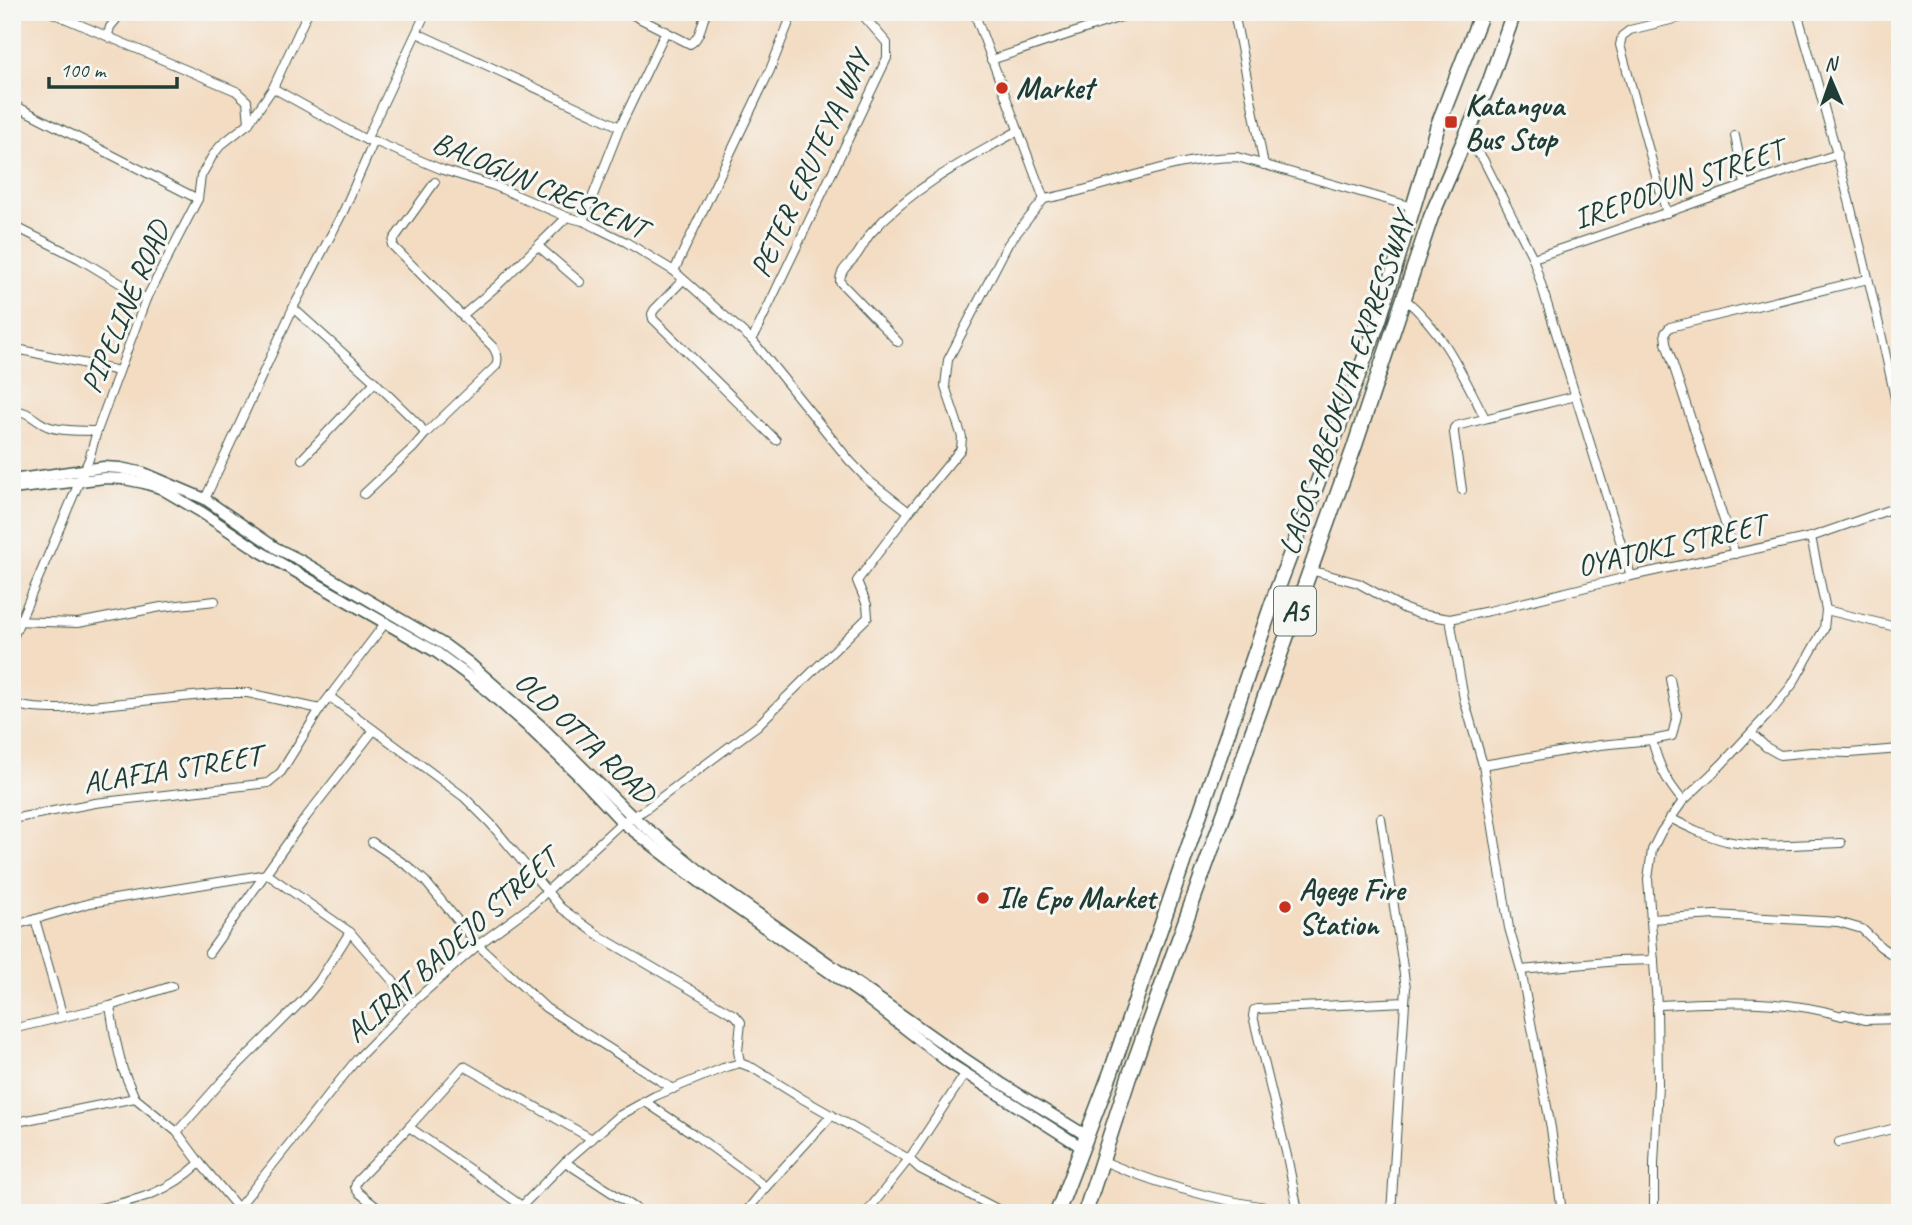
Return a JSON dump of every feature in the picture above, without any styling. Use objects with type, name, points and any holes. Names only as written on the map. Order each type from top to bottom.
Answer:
[{"type":"highway","name":"LAGOS-ABEOKUTA EXPRESSWAY","points":[[1057,1213],[1137,996],[1274,598],[1379,320],[1442,112],[1482,12]]},
{"type":"highway","name":"LAGOS-ABEOKUTA EXPRESSWAY","points":[[1085,1213],[1129,1077],[1230,800],[1432,217],[1490,81],[1514,12]]},
{"type":"main road","name":"OLD OTTA ROAD","points":[[12,489],[82,475],[104,467],[135,470],[205,499],[276,548],[395,615],[467,662],[541,726],[627,819]]},
{"type":"main road","name":"OLD OTTA ROAD","points":[[12,480],[82,475],[124,479],[160,488],[261,552],[436,652],[477,682],[627,819],[1085,1142]]},
{"type":"main road","points":[[627,819],[710,890],[862,995],[949,1063],[1085,1142]]},
{"type":"street","points":[[50,12],[236,91],[247,101],[249,123]]},
{"type":"street","points":[[110,38],[110,27],[116,18],[123,15],[209,12]]},
{"type":"street","name":"PIPELINE ROAD","points":[[12,640],[17,621],[89,459],[146,299],[198,198],[201,176],[221,145],[249,123],[273,88],[308,12]]},
{"type":"street","points":[[205,499],[293,308],[344,210],[370,140],[426,12]]},
{"type":"street","points":[[627,12],[690,44],[698,36],[706,12]]},
{"type":"street","points":[[674,271],[770,69],[793,12]]},
{"type":"street","name":"PETER ERUTEYA WAY","points":[[752,340],[887,58],[887,43],[860,12]]},
{"type":"street","points":[[974,12],[1044,199]]},
{"type":"street","points":[[1234,12],[1264,165]]},
{"type":"street","points":[[1667,213],[1620,44],[1622,36],[1630,30],[1703,12]]},
{"type":"street","points":[[1797,12],[1838,154],[1900,422]]},
{"type":"street","points":[[991,60],[1134,13]]},
{"type":"street","points":[[583,221],[620,127],[666,31]]},
{"type":"street","points":[[417,33],[620,127]]},
{"type":"street","name":"BALOGUN CRESCENT","points":[[273,88],[370,140],[443,170],[495,186],[566,217],[583,221],[626,242],[674,271],[752,340],[849,460],[869,481],[909,512]]},
{"type":"street","points":[[12,104],[198,198]]},
{"type":"street","points":[[898,342],[840,282],[840,276],[881,223],[915,195],[957,166],[1018,131]]},
{"type":"street","points":[[1735,136],[1745,184]]},
{"type":"street","points":[[1464,140],[1483,159],[1533,257],[1631,576]]},
{"type":"street","name":"IREPODUN STREET","points":[[1533,257],[1838,154]]},
{"type":"street","points":[[909,512],[961,449],[962,437],[945,386],[948,360],[1008,244],[1044,199],[1180,164],[1216,157],[1237,157],[1413,207]]},
{"type":"street","points":[[364,494],[496,366],[498,361],[493,347],[393,248],[394,239],[435,182]]},
{"type":"street","points":[[463,315],[497,286],[566,217]]},
{"type":"street","points":[[12,225],[80,259],[146,299]]},
{"type":"street","points":[[538,246],[580,282]]},
{"type":"street","points":[[1735,554],[1665,333],[1670,327],[1868,279]]},
{"type":"street","points":[[683,280],[654,310],[653,319],[776,439]]},
{"type":"street","points":[[1404,298],[1420,311],[1442,337],[1485,418]]},
{"type":"street","points":[[293,308],[375,382],[420,426],[425,435]]},
{"type":"street","points":[[12,348],[119,371]]},
{"type":"street","points":[[302,459],[375,382]]},
{"type":"street","points":[[1462,490],[1454,428],[1576,396]]},
{"type":"street","points":[[12,410],[24,411],[45,425],[56,428],[97,431]]},
{"type":"street","name":"OYATOKI STREET","points":[[1450,619],[1811,537],[1900,506]]},
{"type":"street","name":"ALIRAT BADEJO STREET","points":[[239,1211],[357,1059],[412,1003],[478,945],[531,906],[627,819],[757,726],[868,617],[867,605],[857,581],[909,512]]},
{"type":"street","points":[[1654,1213],[1658,1084],[1657,1005],[1648,868],[1655,842],[1670,818],[1774,708],[1800,672],[1824,629],[1826,610],[1811,537]]},
{"type":"street","points":[[1310,570],[1358,583],[1419,614],[1450,619],[1464,699],[1483,765],[1509,928],[1521,970],[1551,1128],[1562,1213]]},
{"type":"street","points":[[17,621],[78,623],[161,607],[215,601]]},
{"type":"street","points":[[1826,610],[1900,628]]},
{"type":"street","name":"ALAFIA STREET","points":[[12,819],[95,803],[268,783],[281,772],[320,709],[386,622]]},
{"type":"street","points":[[1483,765],[1672,736],[1677,715],[1670,679]]},
{"type":"street","points":[[12,704],[61,709],[248,693],[320,709]]},
{"type":"street","points":[[330,697],[464,797],[491,824],[561,908],[601,937],[736,1016],[741,1023],[738,1051],[740,1063]]},
{"type":"street","points":[[209,953],[306,817],[373,730]]},
{"type":"street","points":[[1751,733],[1780,755],[1812,752],[1850,754],[1899,749]]},
{"type":"street","points":[[1652,740],[1664,774],[1683,802]]},
{"type":"street","points":[[1381,818],[1405,975],[1391,1213]]},
{"type":"street","points":[[1670,818],[1692,829],[1728,841],[1841,843]]},
{"type":"street","points":[[372,842],[425,881],[478,945],[556,1016],[673,1089]]},
{"type":"street","points":[[12,926],[90,903],[267,874],[350,932],[412,1003]]},
{"type":"street","points":[[1651,919],[1715,915],[1821,920],[1862,929],[1900,960]]},
{"type":"street","points":[[35,919],[63,1017]]},
{"type":"street","points":[[177,1132],[222,1081],[305,998],[350,932]]},
{"type":"street","points":[[1521,970],[1654,960]]},
{"type":"street","points":[[12,1029],[110,1006],[172,986]]},
{"type":"street","points":[[1298,1211],[1253,1016],[1254,1010],[1405,1002]]},
{"type":"street","points":[[1657,1005],[1760,1003],[1820,1009],[1872,1021],[1900,1019]]},
{"type":"street","points":[[110,1006],[123,1070],[135,1098],[177,1132],[239,1211]]},
{"type":"street","points":[[409,1127],[519,1209],[565,1162],[617,1118],[644,1101],[740,1063],[909,1159],[920,1169],[1005,1213]]},
{"type":"street","points":[[379,1211],[355,1187],[357,1181],[464,1066],[592,1139]]},
{"type":"street","points":[[866,1213],[909,1159],[965,1073]]},
{"type":"street","points":[[12,1122],[135,1098]]},
{"type":"street","points":[[644,1101],[766,1186]]},
{"type":"street","points":[[745,1213],[766,1186],[832,1115]]},
{"type":"street","points":[[1839,1142],[1900,1126]]},
{"type":"street","points":[[1102,1161],[1158,1183],[1199,1194],[1239,1203],[1312,1213]]},
{"type":"street","points":[[565,1162],[643,1213]]},
{"type":"street","points":[[78,1213],[139,1199],[164,1190],[184,1178],[200,1163]]},
{"type":"place","name":"Market","points":[[1002,88]]},
{"type":"place","name":"Katangua Bus Stop","points":[[1451,122]]},
{"type":"place","name":"Ile Epo Market","points":[[983,898]]},
{"type":"place","name":"Agege Fire Station","points":[[1285,907]]}]
